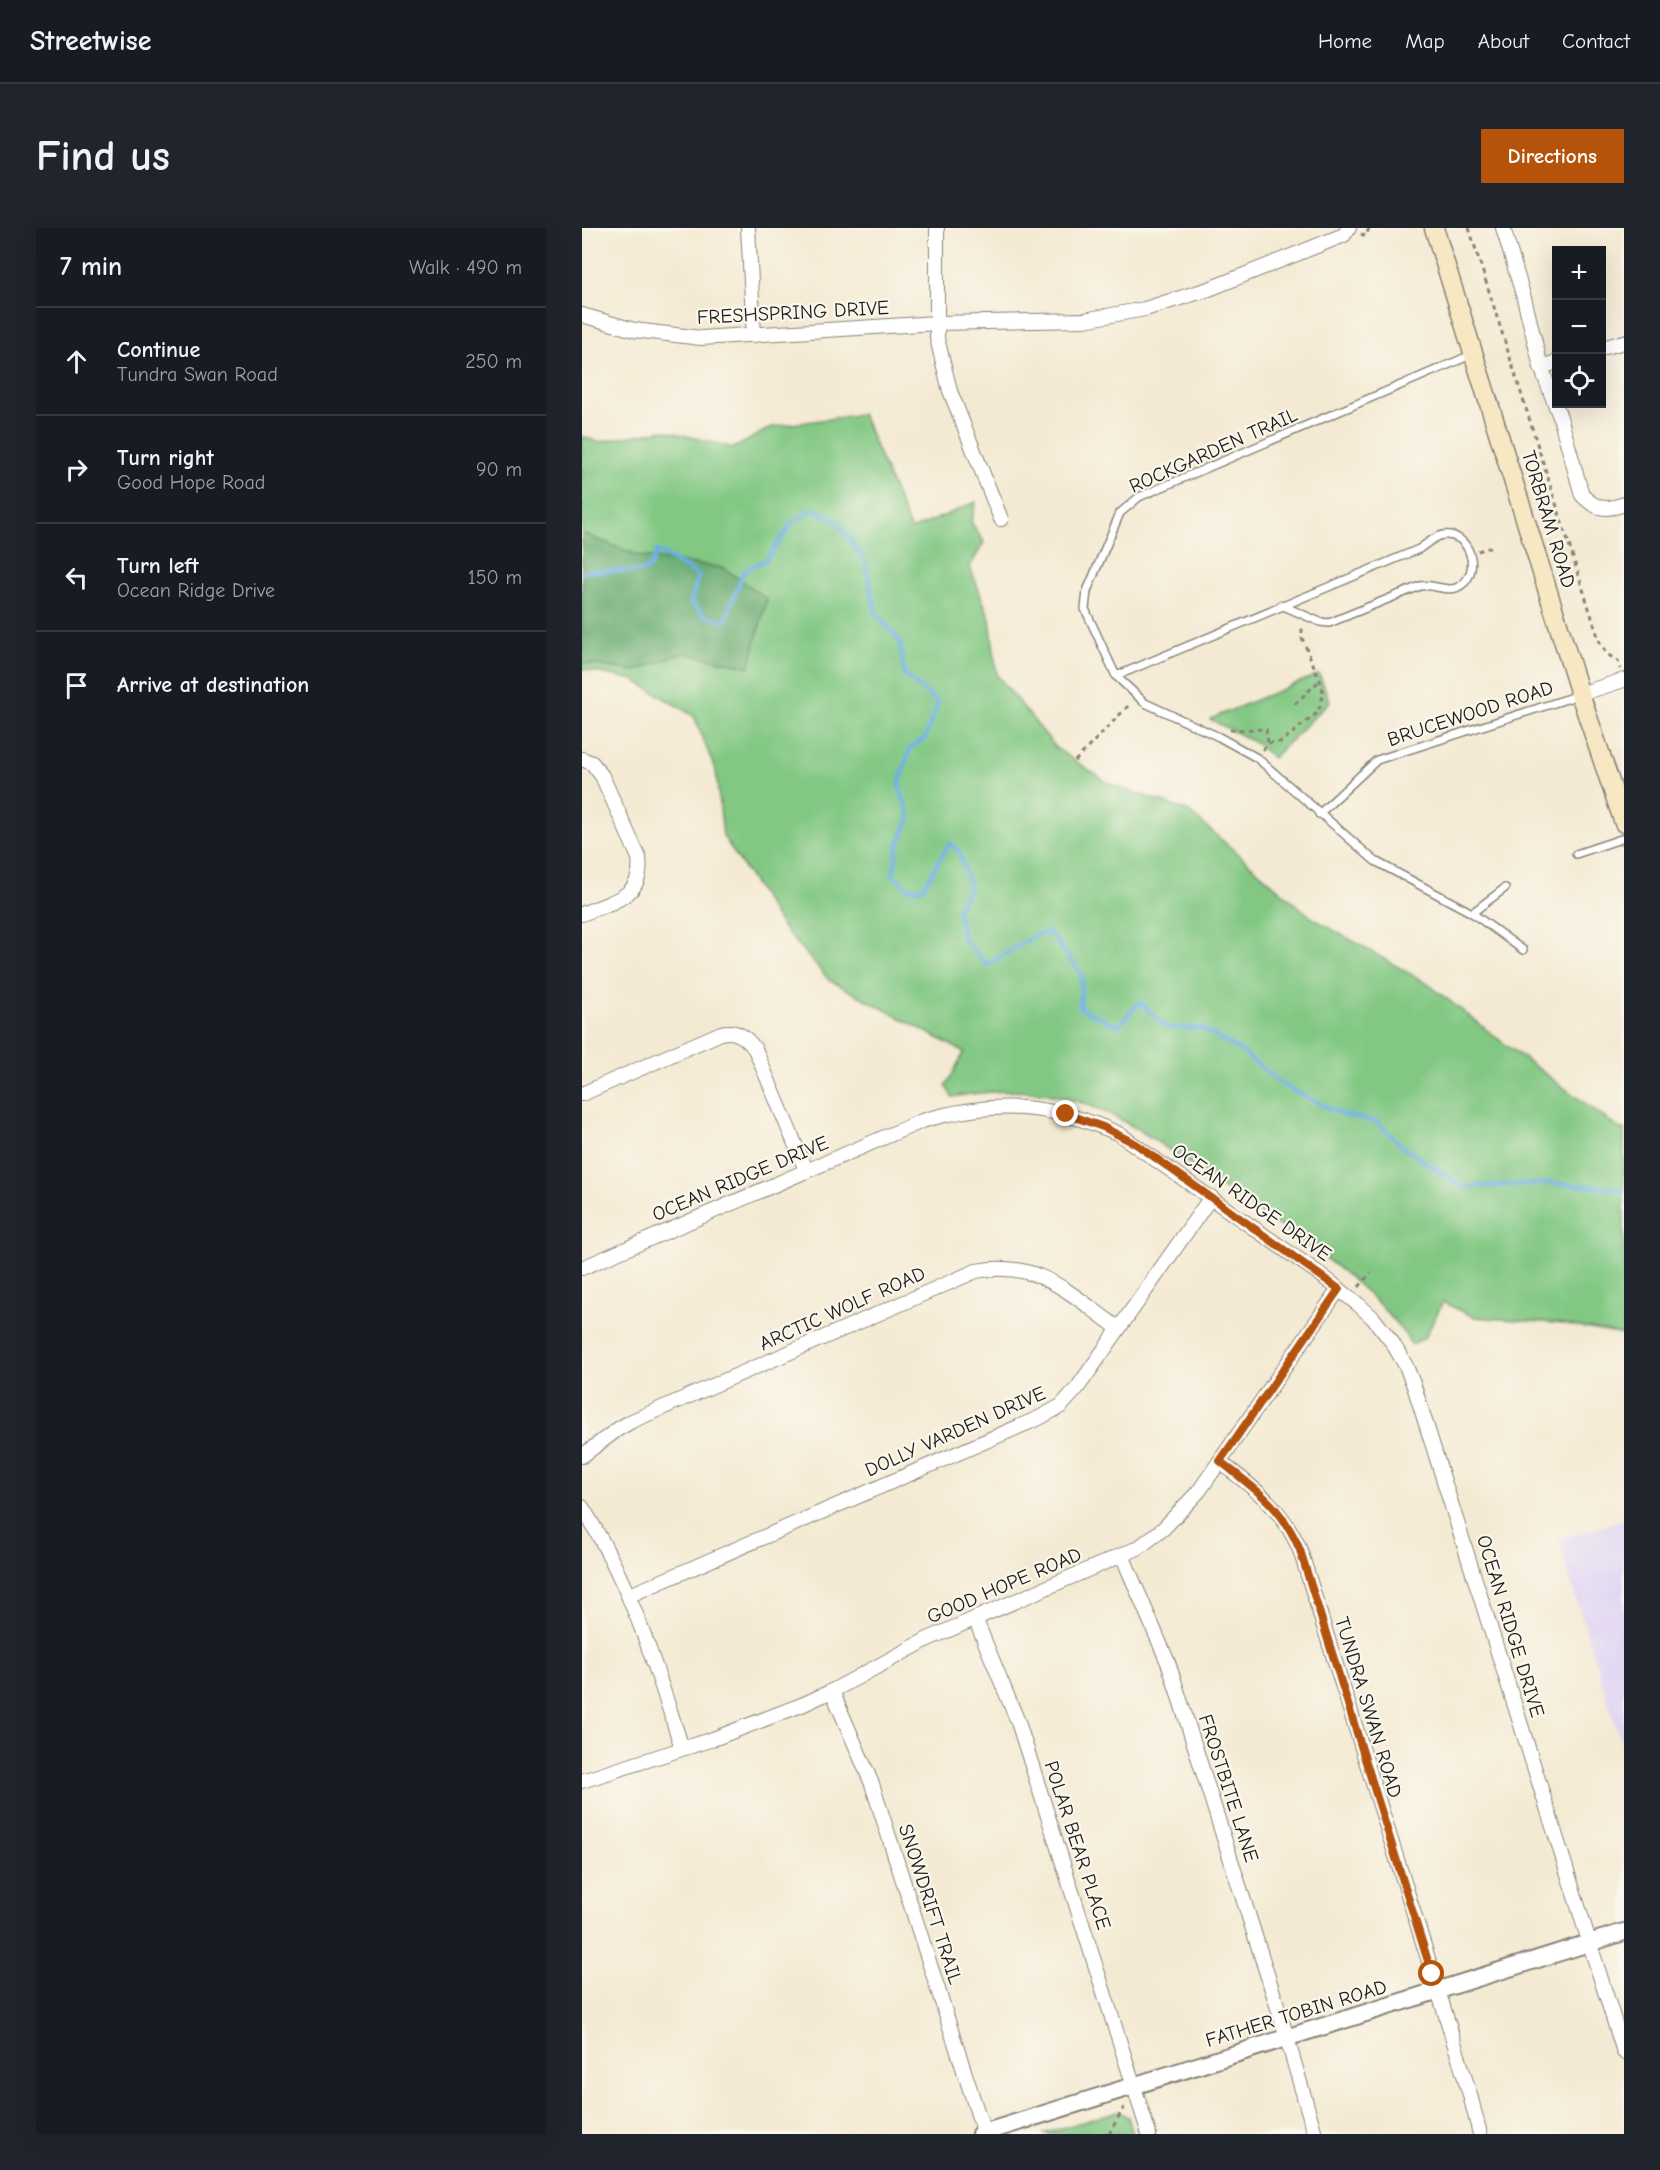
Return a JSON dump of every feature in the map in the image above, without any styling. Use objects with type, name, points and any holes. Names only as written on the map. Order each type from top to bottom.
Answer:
[{"type":"main road","name":"TORBRAM ROAD","points":[[1434,228],[1580,694],[1624,823]]},
{"type":"street","points":[[747,228],[754,335]]},
{"type":"street","points":[[937,228],[937,338],[950,391],[1001,519]]},
{"type":"street","name":"FRESHSPRING DRIVE","points":[[582,315],[634,330],[701,338],[937,323],[1084,320],[1145,309],[1209,289],[1344,235],[1349,228]]},
{"type":"street","points":[[1503,228],[1541,366],[1560,417],[1582,495],[1591,505],[1603,509],[1624,504]]},
{"type":"street","points":[[1606,347],[1624,342]]},
{"type":"street","points":[[1541,366],[1552,363]]},
{"type":"street","points":[[1580,694],[1624,680]]},
{"type":"street","points":[[582,759],[592,763],[602,776],[639,858],[640,872],[638,882],[628,894],[582,914]]},
{"type":"street","points":[[582,1094],[721,1033],[738,1034],[748,1040],[754,1049],[806,1170]]},
{"type":"street","name":"OCEAN RIDGE DRIVE","points":[[582,1268],[905,1128],[942,1115],[987,1108],[1030,1108],[1086,1119],[1119,1134],[1339,1289],[1359,1305],[1382,1329],[1406,1366],[1414,1386],[1624,2052]]},
{"type":"street","name":"DOLLY VARDEN DRIVE","points":[[630,1595],[1050,1413],[1061,1406],[1078,1387],[1211,1197]]},
{"type":"street","name":"ARCTIC WOLF ROAD","points":[[582,1456],[632,1421],[976,1271],[1015,1268],[1040,1275],[1119,1328]]},
{"type":"street","name":"GOOD HOPE ROAD","points":[[582,1781],[747,1726],[832,1691],[928,1639],[1138,1548],[1163,1529],[1199,1491],[1339,1289]]},
{"type":"street","name":"TUNDRA SWAN ROAD","points":[[1220,1461],[1272,1503],[1292,1532],[1300,1550],[1438,1991],[1480,2134]]},
{"type":"street","points":[[582,1507],[607,1548],[630,1595],[682,1748]]},
{"type":"street","name":"FROSTBITE LANE","points":[[1122,1555],[1169,1665],[1287,2037],[1315,2134]]},
{"type":"street","name":"POLAR BEAR PLACE","points":[[975,1618],[1018,1722],[1149,2134]]},
{"type":"street","name":"SNOWDRIFT TRAIL","points":[[832,1691],[872,1784],[982,2133]]},
{"type":"street","name":"FATHER TOBIN ROAD","points":[[982,2133],[1624,1932]]},
{"type":"lane","name":"ROCKGARDEN TRAIL","points":[[1473,354],[1139,497],[1120,513],[1088,591],[1085,609],[1116,676],[1146,703],[1219,737],[1257,758],[1375,861],[1472,913],[1522,950]]},
{"type":"lane","points":[[1116,676],[1281,605],[1419,549],[1438,537],[1455,537],[1463,542],[1470,552],[1473,565],[1471,573],[1454,589],[1435,585],[1420,586],[1329,623],[1281,605]]},
{"type":"lane","name":"BRUCEWOOD ROAD","points":[[1319,814],[1377,760],[1580,694]]},
{"type":"lane","points":[[1576,855],[1624,838]]},
{"type":"lane","points":[[1472,913],[1504,888]]},
{"type":"path","points":[[1469,228],[1600,643],[1607,654],[1618,663]]},
{"type":"path","points":[[1470,552],[1494,546]]},
{"type":"path","points":[[1268,743],[1281,742],[1316,714],[1323,694],[1320,680],[1302,638],[1303,614]]},
{"type":"path","points":[[1295,704],[1320,680]]},
{"type":"path","points":[[1076,761],[1138,696]]},
{"type":"path","points":[[1219,737],[1227,730],[1266,729],[1268,743],[1257,758]]},
{"type":"path","points":[[1358,1287],[1371,1272]]},
{"type":"path","points":[[1109,2134],[1124,2107]]},
{"type":"shaded area","points":[[1624,1519],[1624,1752],[1558,1540]]},
{"type":"green space","points":[[862,414],[911,530],[976,502],[971,522],[984,542],[970,567],[990,619],[997,675],[1057,749],[1110,784],[1188,811],[1311,917],[1428,984],[1506,1045],[1620,1129],[1624,1129],[1624,1335],[1556,1323],[1474,1317],[1443,1302],[1425,1337],[1412,1345],[1395,1321],[1352,1279],[1302,1241],[1154,1140],[1115,1117],[1074,1100],[1044,1093],[998,1092],[952,1097],[946,1086],[964,1052],[829,980],[783,928],[723,836],[716,772],[694,716],[634,680],[582,669],[582,436],[598,442],[664,430],[734,448],[772,427]]},
{"type":"green space","points":[[582,533],[639,556],[724,568],[767,599],[749,667],[685,653],[635,671],[582,663]]},
{"type":"green space","points":[[1319,674],[1330,701],[1273,758],[1256,743],[1210,719]]},
{"type":"green space","points":[[1118,2111],[1128,2117],[1133,2134],[1043,2134]]},
{"type":"waterway","points":[[582,573],[586,571],[643,571],[651,566],[657,551],[698,575],[691,603],[707,617],[725,621],[744,571],[767,559],[792,523],[813,509],[837,521],[865,562],[876,613],[900,642],[904,674],[938,703],[925,738],[910,748],[899,785],[910,818],[898,846],[893,875],[908,888],[922,889],[950,843],[959,852],[970,887],[957,908],[963,938],[987,965],[1036,935],[1049,932],[1082,975],[1080,1008],[1118,1026],[1140,1002],[1167,1028],[1201,1028],[1240,1050],[1284,1086],[1343,1115],[1377,1122],[1404,1148],[1463,1187],[1553,1183],[1624,1190]]},
{"type":"route","points":[[1066,1114],[1086,1119],[1136,1144],[1339,1289],[1220,1461],[1272,1503],[1292,1532],[1300,1550],[1432,1974]]}]
